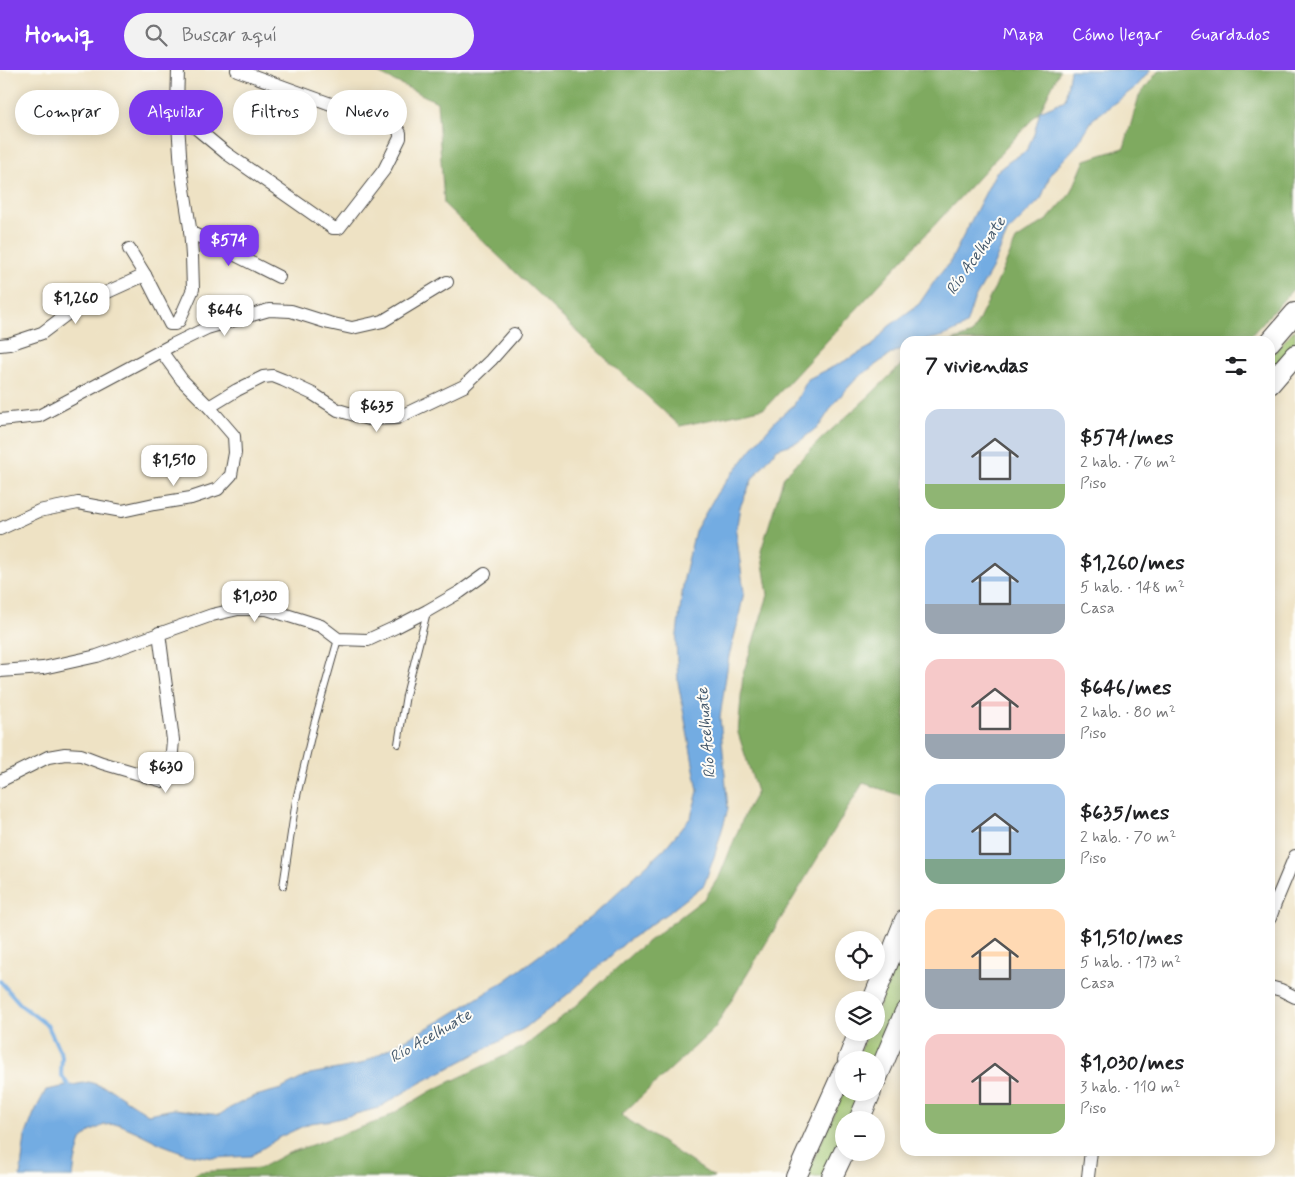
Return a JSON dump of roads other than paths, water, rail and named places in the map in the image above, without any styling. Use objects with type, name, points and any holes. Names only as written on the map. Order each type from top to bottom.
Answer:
[{"type":"highway","points":[[1275,336],[1295,313]]},
{"type":"highway","points":[[1275,378],[1295,355]]},
{"type":"highway","points":[[877,991],[900,932]]},
{"type":"highway","points":[[885,1059],[900,1024]]},
{"type":"highway","points":[[796,1177],[835,1090]]},
{"type":"highway","points":[[832,1177],[840,1161]]},
{"type":"street","points":[[177,90],[178,70]]},
{"type":"street","points":[[205,135],[333,228],[339,228],[344,224],[384,170],[400,138],[397,128],[237,70]]},
{"type":"street","points":[[0,529],[39,512],[78,504],[122,511],[191,498],[218,489],[231,475],[235,453],[234,436],[182,380],[167,348],[175,324],[179,321],[193,289],[190,232],[180,169],[178,135]]},
{"type":"street","points":[[190,232],[280,276]]},
{"type":"street","points":[[129,249],[145,275],[170,324],[175,324]]},
{"type":"street","points":[[0,346],[42,334],[79,305],[145,275]]},
{"type":"street","points":[[0,420],[40,416],[207,328],[269,310],[291,310],[329,323],[352,328],[383,321],[446,282]]},
{"type":"street","points":[[209,407],[263,377],[273,376],[313,394],[338,410],[368,419],[397,418],[464,386],[514,334]]},
{"type":"street","points":[[0,671],[43,668],[97,656],[212,615],[238,609],[267,609],[321,626],[338,639],[368,640],[428,611],[485,574]]},
{"type":"street","points":[[0,781],[48,757],[65,754],[81,755],[163,781],[172,752],[173,740],[159,634]]},
{"type":"street","points":[[1275,904],[1295,856]]},
{"type":"street","points":[[1275,988],[1295,997]]},
{"type":"street","points":[[1088,1177],[1090,1156]]},
{"type":"lane","points":[[398,744],[406,695],[428,611]]},
{"type":"lane","points":[[283,886],[296,800],[313,728],[338,639]]},
{"type":"water","name":"Río Acelhuate","points":[[1070,70],[1151,70],[1136,87],[1093,119],[1077,145],[1051,173],[1041,199],[1007,233],[992,269],[974,300],[966,325],[943,336],[900,336],[900,350],[857,378],[835,402],[820,425],[800,441],[777,449],[753,478],[740,507],[736,531],[744,592],[729,656],[720,717],[728,809],[704,885],[626,942],[573,990],[525,1028],[420,1083],[378,1108],[333,1120],[310,1123],[280,1137],[251,1156],[214,1158],[187,1154],[119,1124],[104,1125],[90,1132],[81,1140],[73,1177],[20,1177],[25,1137],[34,1113],[46,1090],[89,1082],[110,1089],[148,1114],[174,1109],[219,1115],[252,1097],[281,1089],[310,1074],[359,1065],[440,1021],[505,981],[592,916],[664,849],[691,817],[698,791],[678,682],[676,642],[684,578],[695,531],[717,493],[776,420],[794,405],[808,379],[872,346],[888,327],[919,304],[950,262],[996,172],[1026,151],[1034,134],[1040,111],[1065,100]]},
{"type":"waterway","points":[[0,981],[22,1006],[48,1026],[62,1056],[61,1074],[71,1088]]}]
